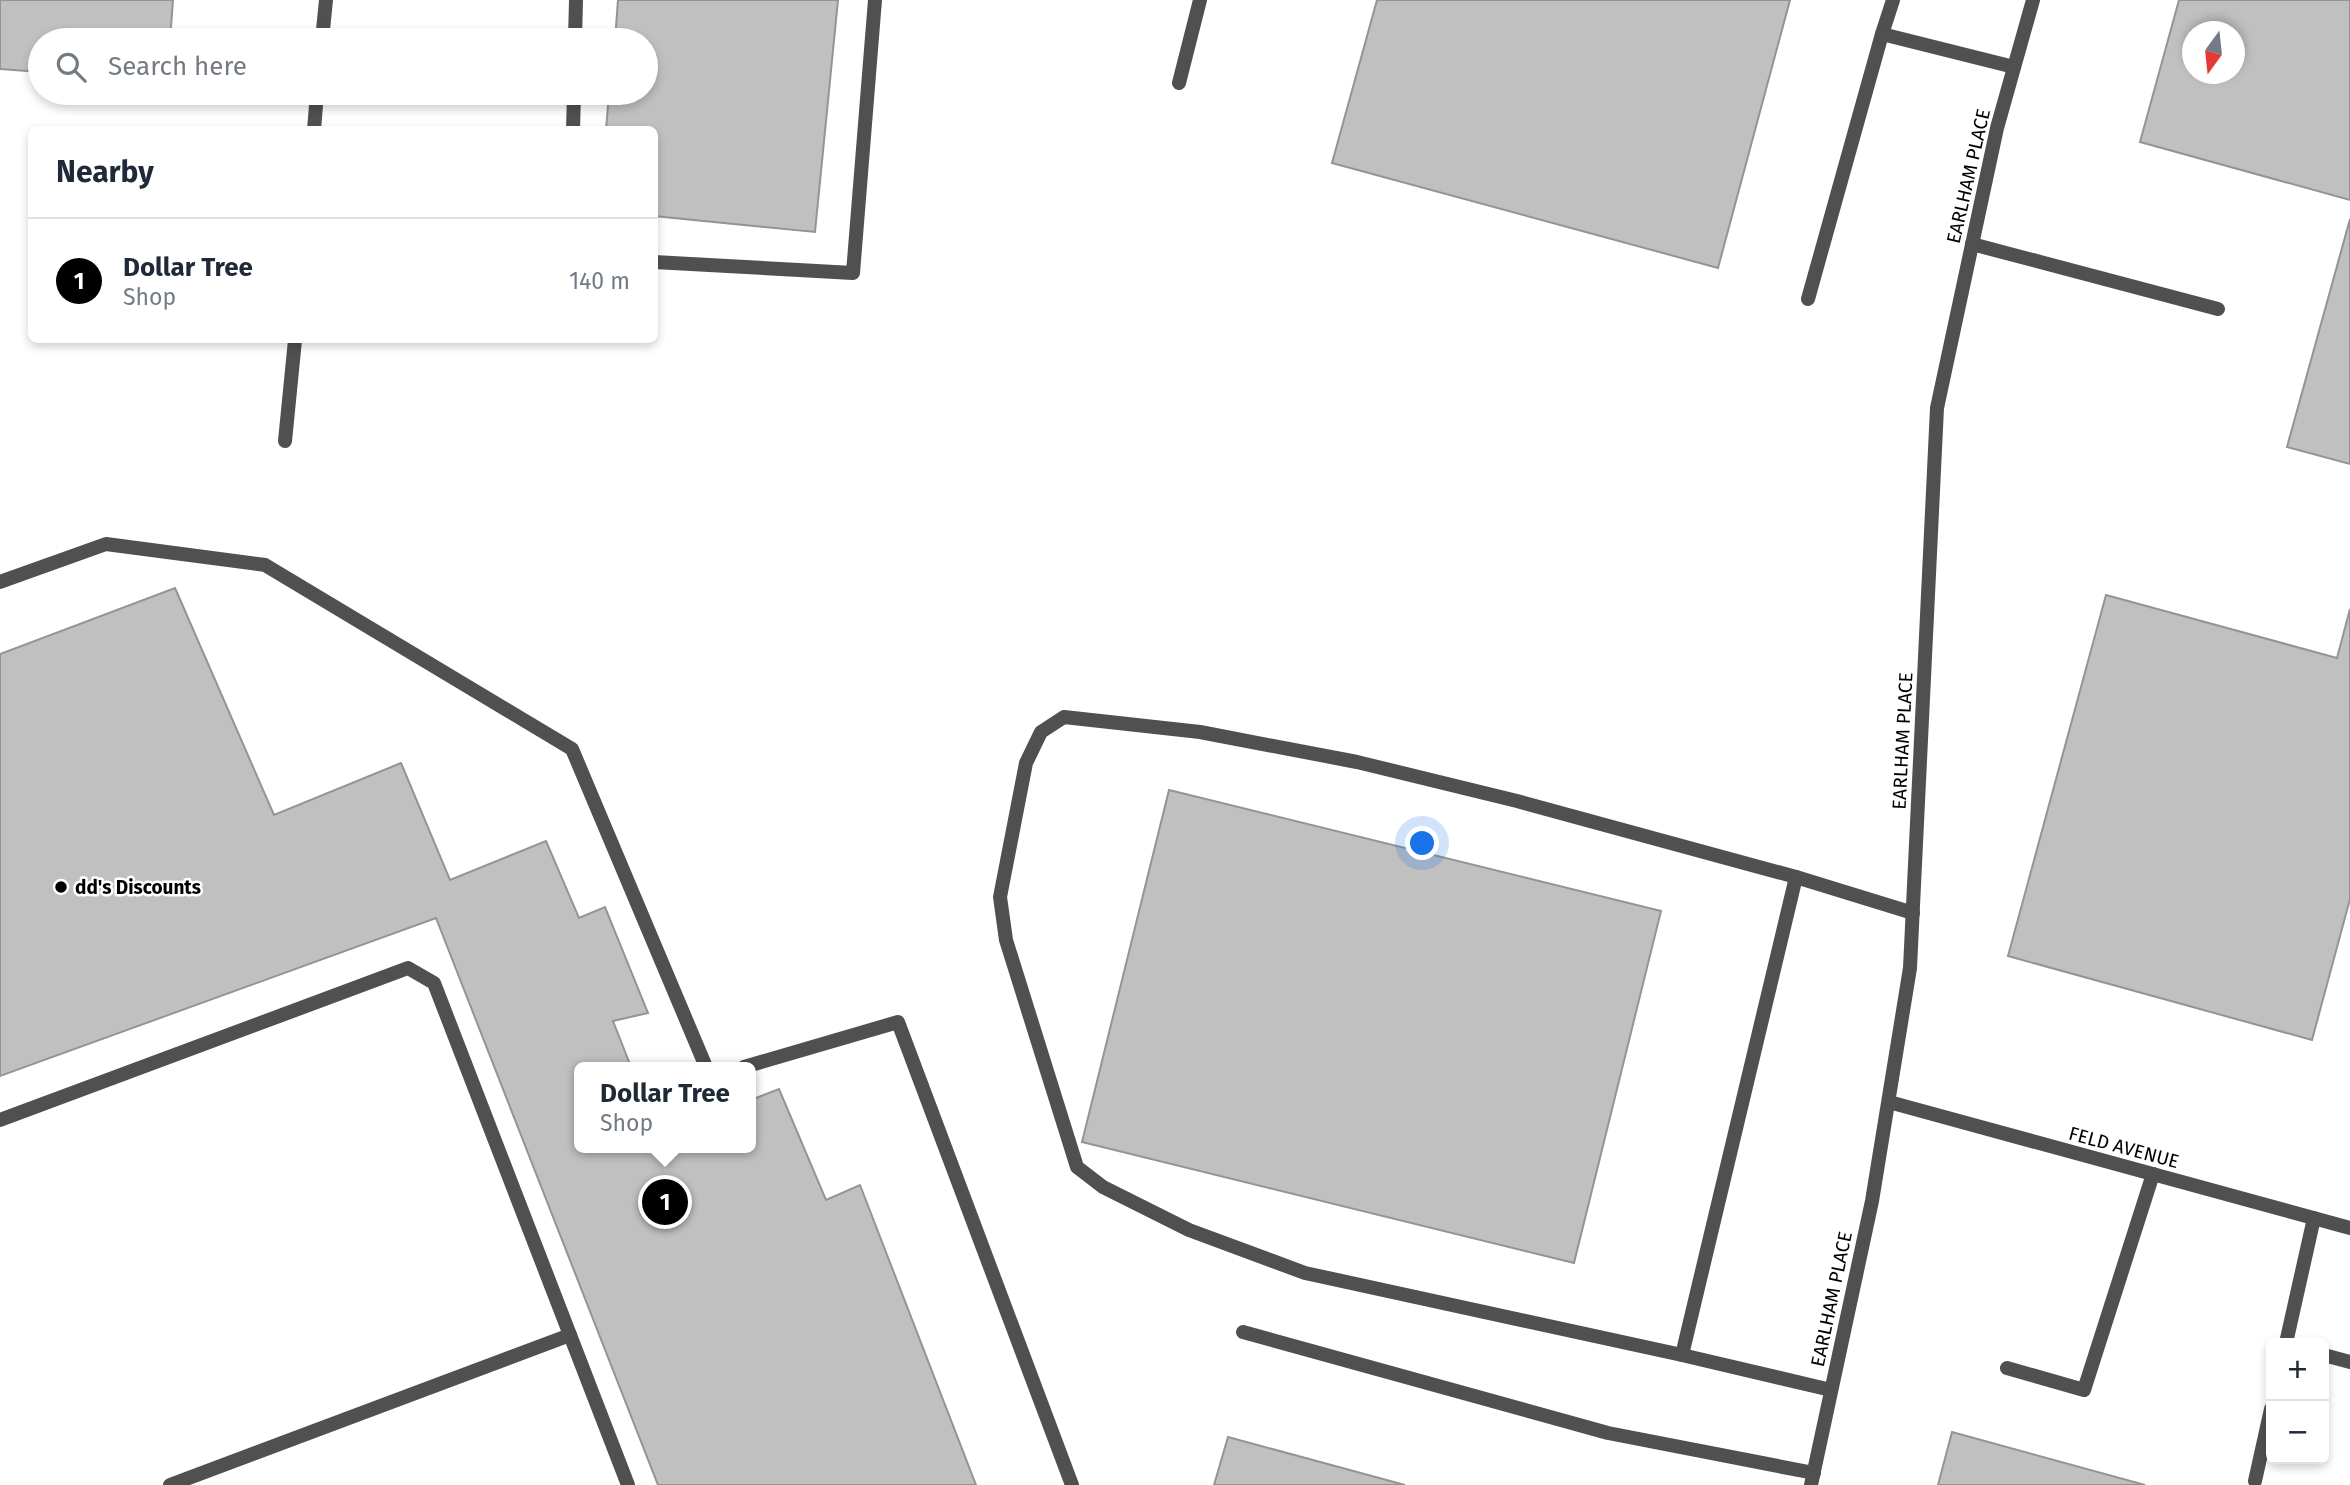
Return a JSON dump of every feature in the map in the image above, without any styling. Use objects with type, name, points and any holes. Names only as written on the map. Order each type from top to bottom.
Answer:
[{"type":"street","points":[[323,28],[326,0]]},
{"type":"street","points":[[575,28],[576,0]]},
{"type":"street","points":[[658,262],[853,273],[875,0]]},
{"type":"street","points":[[1179,83],[1200,0]]},
{"type":"street","points":[[1808,299],[1893,0]]},
{"type":"street","name":"EARLHAM PLACE","points":[[1812,1479],[1872,1201],[1910,968],[1937,408],[1997,128],[2033,0]]},
{"type":"street","points":[[1882,34],[2014,67]]},
{"type":"street","points":[[314,126],[316,105]]},
{"type":"street","points":[[573,126],[574,105]]},
{"type":"street","points":[[1972,244],[2218,309]]},
{"type":"street","points":[[285,441],[295,343]]},
{"type":"street","points":[[0,582],[106,544],[265,565],[572,749],[704,1062]]},
{"type":"street","points":[[1831,1390],[1305,1273],[1189,1230],[1103,1187],[1077,1167],[1006,940],[1000,897],[1026,763],[1041,732],[1063,717],[1200,732],[1357,762],[1530,804],[1913,912]]},
{"type":"street","points":[[1682,1355],[1796,877]]},
{"type":"street","points":[[0,1120],[408,968],[434,983],[628,1485]]},
{"type":"street","points":[[756,1063],[898,1022],[1072,1485]]},
{"type":"street","name":"FELD AVENUE","points":[[1889,1102],[2350,1228]]},
{"type":"street","points":[[2007,1368],[2084,1390],[2153,1174]]},
{"type":"street","points":[[2287,1338],[2314,1219]]},
{"type":"street","points":[[1243,1332],[1608,1433],[1812,1479]]},
{"type":"street","points":[[170,1485],[570,1335]]},
{"type":"street","points":[[2329,1356],[2350,1362]]},
{"type":"street","points":[[2255,1481],[2266,1432]]},
{"type":"building","points":[[0,0],[173,0],[171,28],[28,28],[28,71],[0,69]]},
{"type":"building","points":[[618,0],[838,0],[815,232],[658,216],[658,126],[606,126],[608,105],[658,105],[658,28],[616,28]]},
{"type":"building","points":[[1377,0],[1790,0],[1718,268],[1332,163]]},
{"type":"building","points":[[2179,0],[2350,0],[2350,200],[2140,142]]},
{"type":"building","points":[[2350,219],[2350,464],[2287,447]]},
{"type":"building","points":[[175,588],[274,815],[401,763],[450,880],[546,841],[579,918],[605,907],[648,1013],[613,1021],[629,1062],[574,1062],[574,1153],[756,1153],[756,1098],[779,1089],[826,1200],[860,1185],[976,1485],[658,1485],[436,918],[0,1076],[0,654]]},
{"type":"building","points":[[2106,595],[2337,658],[2350,609],[2350,899],[2312,1040],[2008,956]]},
{"type":"building","points":[[1169,790],[1661,911],[1574,1263],[1082,1142]]},
{"type":"building","points":[[1952,1432],[2145,1485],[1938,1485]]},
{"type":"building","points":[[1228,1437],[1405,1485],[1214,1485]]},
{"type":"place","name":"dd's Discounts","points":[[61,887]]},
{"type":"place","name":"Dollar Tree","points":[[665,1202]]}]
